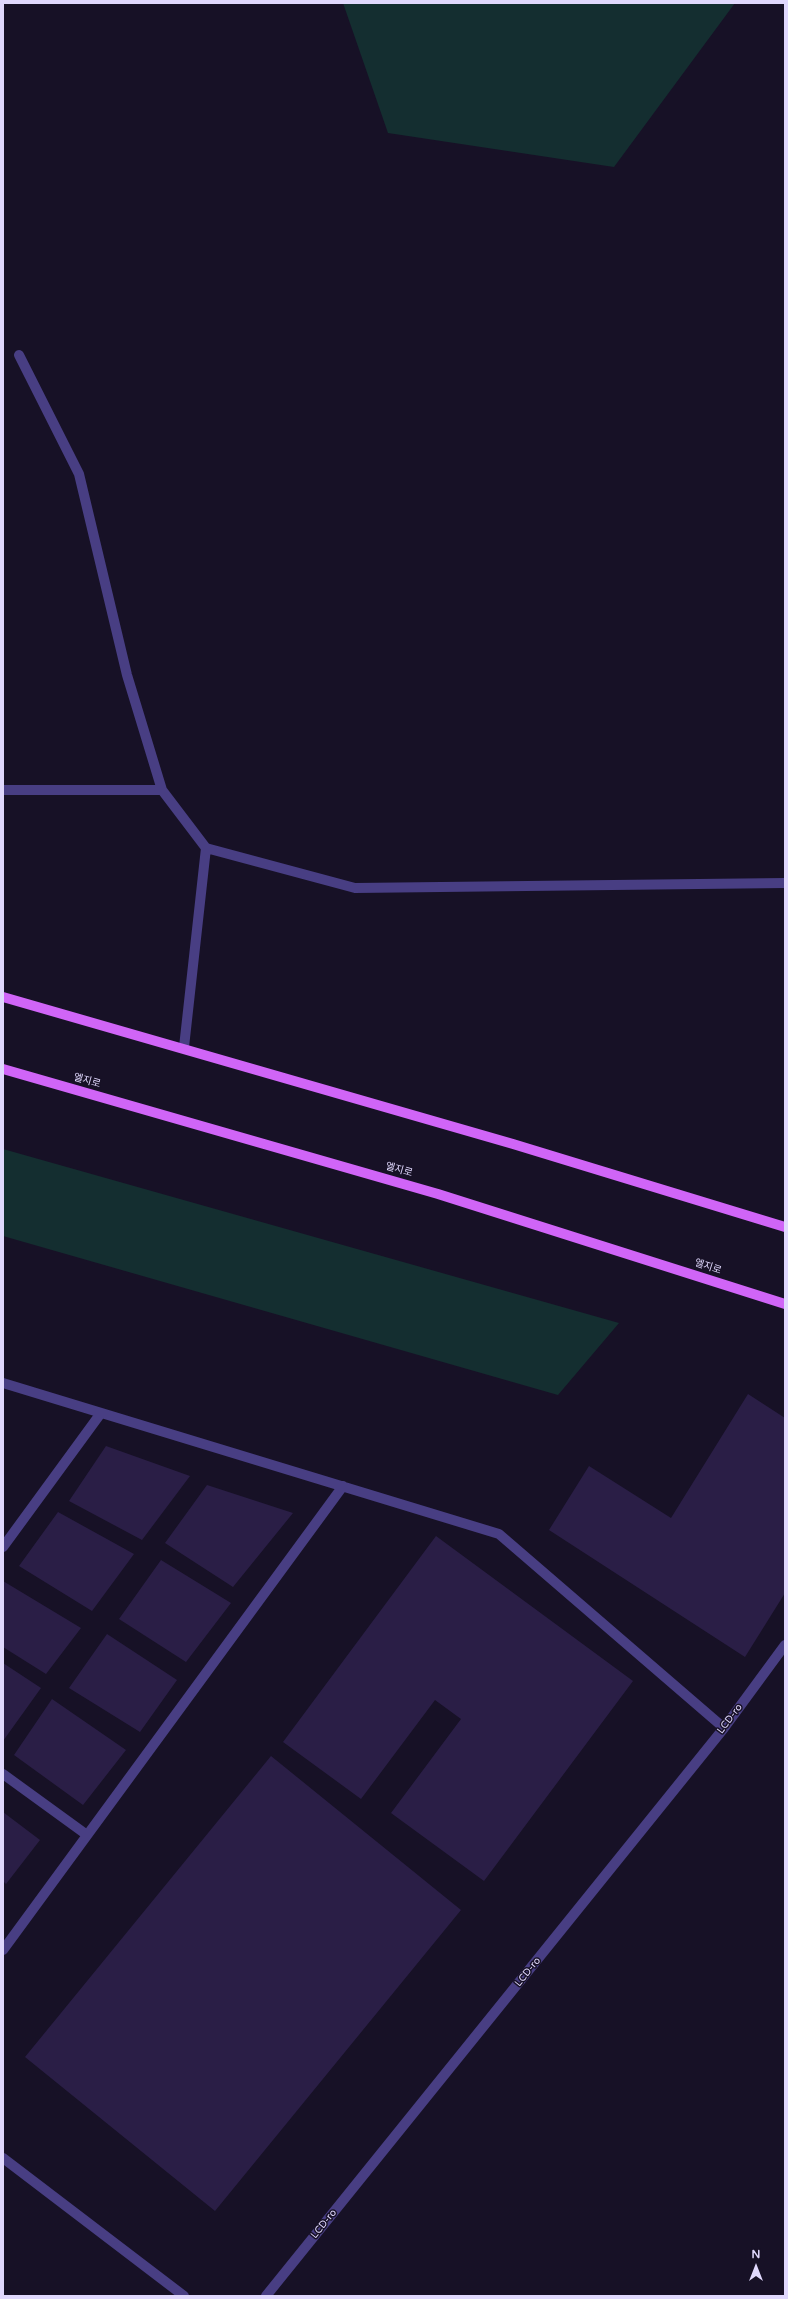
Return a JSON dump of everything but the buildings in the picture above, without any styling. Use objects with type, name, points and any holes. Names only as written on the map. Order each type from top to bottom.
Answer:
[{"type":"main road","points":[[3,997],[184,1047],[505,1141],[785,1227]]},
{"type":"main road","name":"엘지로","points":[[3,1070],[438,1194],[785,1304]]},
{"type":"street","points":[[18,355],[79,474],[128,675],[162,790],[206,848],[355,888],[785,883]]},
{"type":"street","points":[[3,790],[162,790]]},
{"type":"street","points":[[184,1047],[206,848]]},
{"type":"street","points":[[3,1383],[499,1534],[724,1728]]},
{"type":"street","points":[[3,1547],[101,1413]]},
{"type":"street","points":[[3,1950],[343,1486]]},
{"type":"street","name":"LCD-ro","points":[[266,2296],[724,1728],[785,1644]]},
{"type":"street","points":[[3,1774],[87,1835]]},
{"type":"street","points":[[3,2158],[184,2296]]},
{"type":"green space","points":[[343,3],[735,3],[614,167],[388,133]]},
{"type":"green space","points":[[3,1149],[619,1323],[558,1395],[3,1236]]}]
